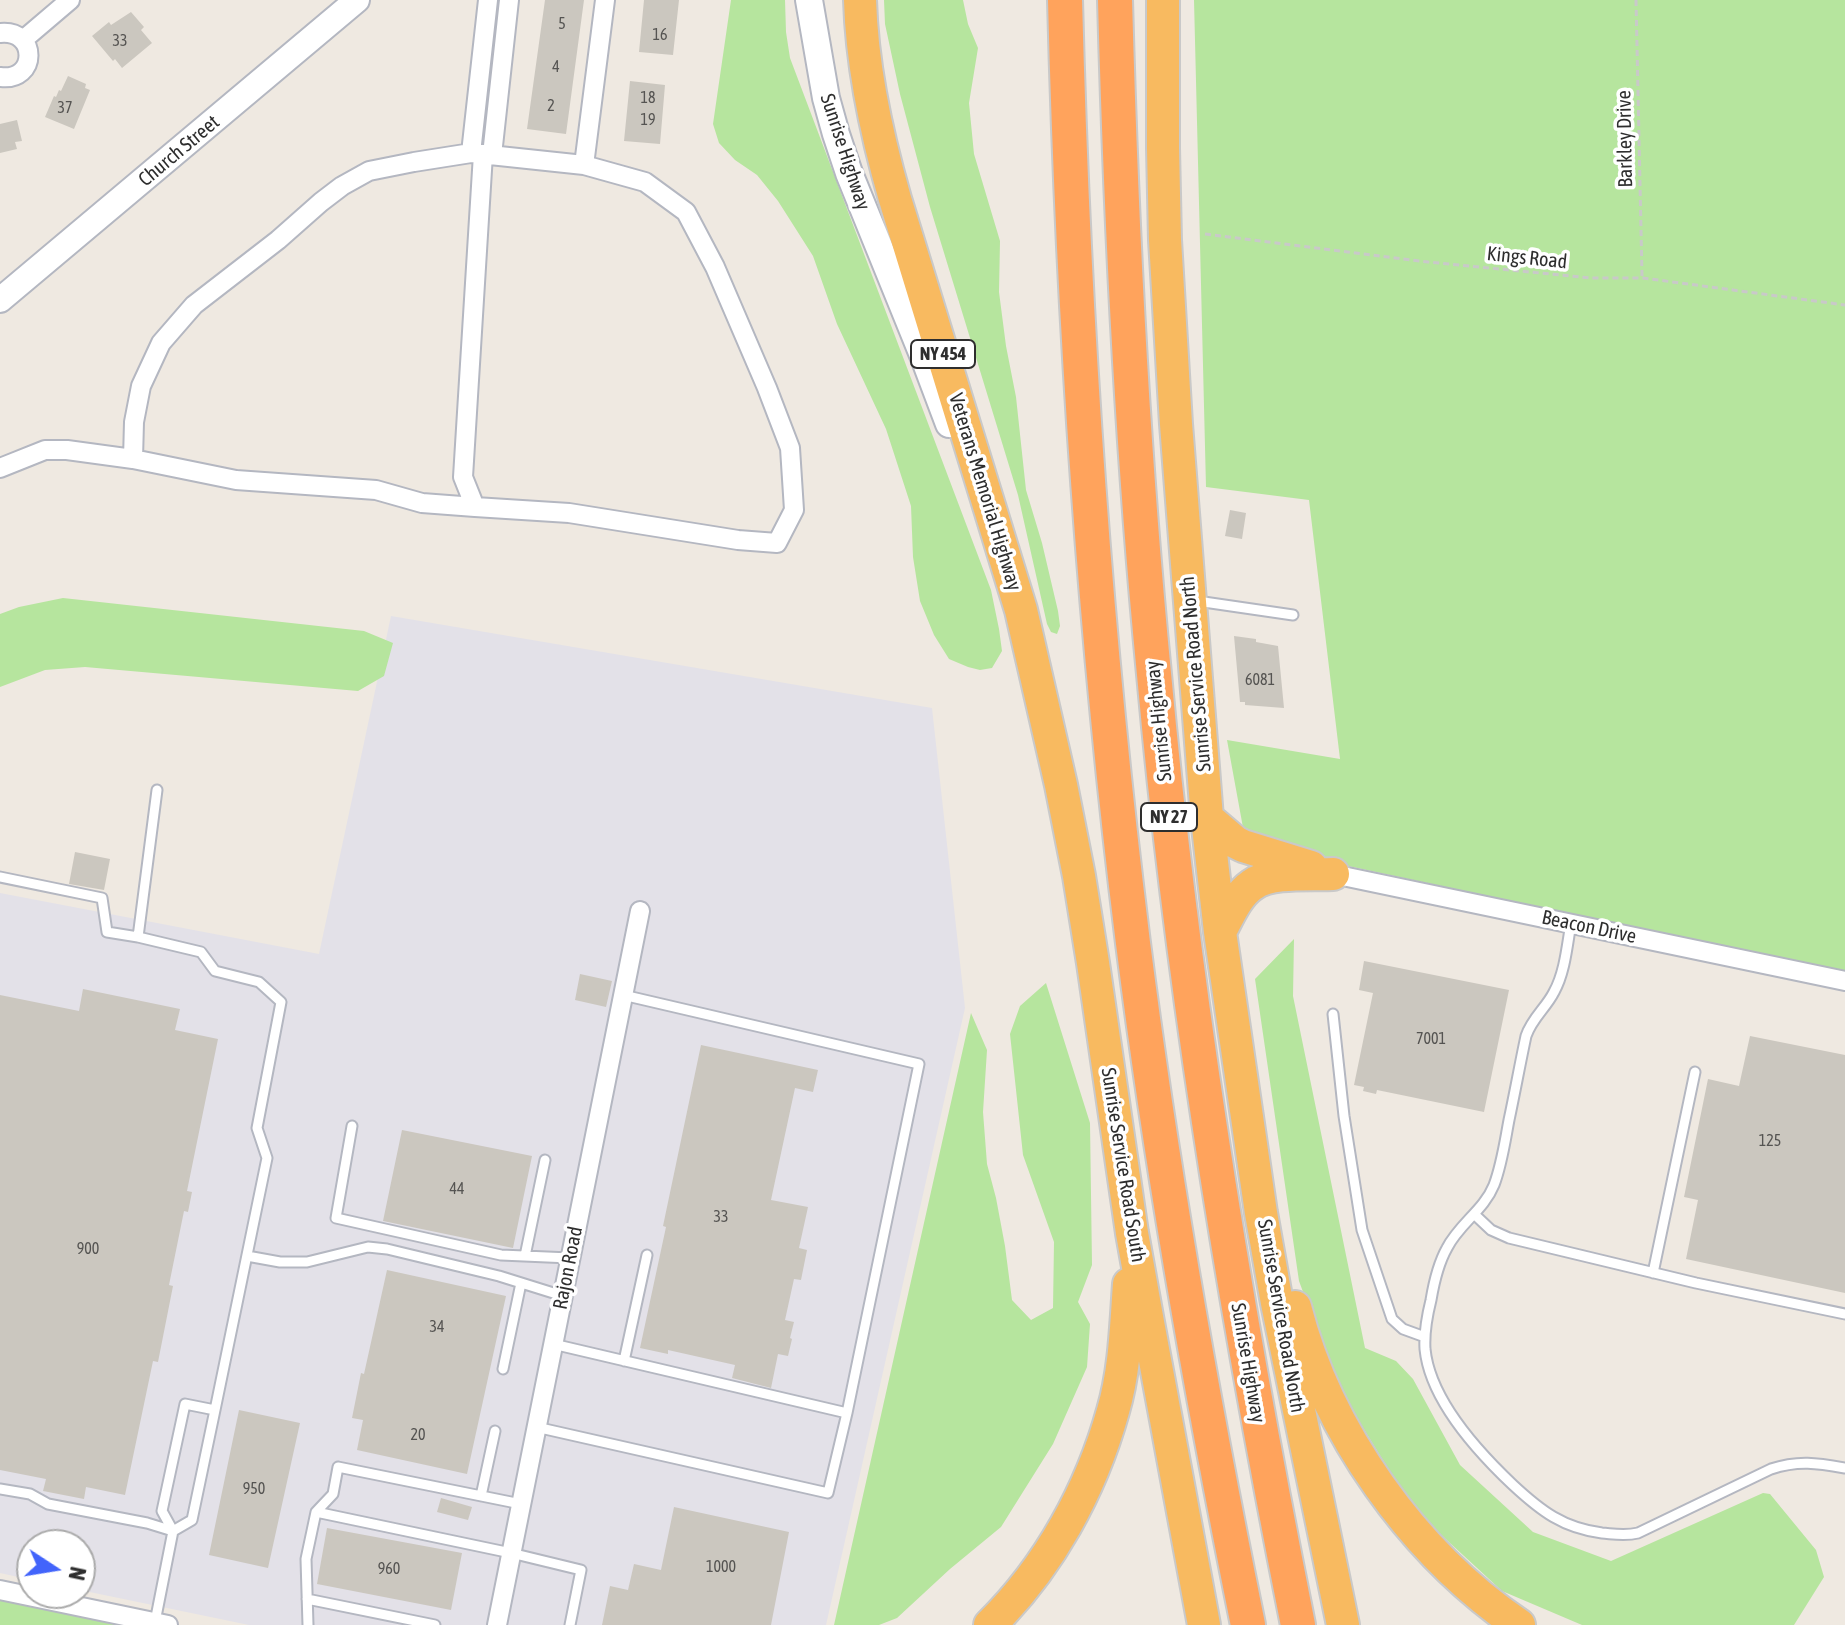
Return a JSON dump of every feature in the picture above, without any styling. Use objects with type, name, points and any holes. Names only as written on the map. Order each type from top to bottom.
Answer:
[{"type":"highway","name":"Veterans Memorial Highway","points":[[860,0],[867,82],[878,140],[1021,610],[1042,706]]},
{"type":"highway","name":"NY 27","points":[[1065,0],[1082,409],[1096,590],[1120,827],[1148,1049],[1183,1284],[1248,1625]]},
{"type":"highway","name":"Sunrise Highway","points":[[1115,0],[1121,197],[1134,436],[1166,796],[1198,1048],[1229,1257],[1298,1625]]},
{"type":"highway","name":"Sunrise Service Road North","points":[[1163,0],[1165,240],[1177,439],[1207,818],[1235,1041],[1277,1303],[1343,1625]]},
{"type":"highway","name":"Sunrise Service Road South","points":[[1042,706],[1079,876],[1132,1233],[1204,1625]]},
{"type":"highway","points":[[1207,818],[1243,846],[1333,874]]},
{"type":"highway","points":[[1220,932],[1244,892],[1260,880],[1333,874]]},
{"type":"highway","points":[[1235,1041],[1262,1131],[1296,1311],[1331,1402],[1362,1461],[1400,1514],[1463,1581],[1519,1625]]},
{"type":"highway","points":[[990,1625],[1019,1595],[1058,1539],[1102,1445],[1120,1379],[1132,1233]]},
{"type":"main road","name":"Sunrise Highway","points":[[809,0],[823,86],[836,134],[860,202],[939,395],[1042,706]]},
{"type":"street","points":[[23,40],[70,0]]},
{"type":"street","name":"Church Street","points":[[0,300],[357,0]]},
{"type":"street","points":[[475,507],[463,477],[488,0]]},
{"type":"street","points":[[482,154],[509,0]]},
{"type":"street","points":[[584,165],[605,0]]},
{"type":"street","points":[[0,33],[17,35],[28,48],[29,57],[20,73],[12,78],[0,77]]},
{"type":"street","points":[[0,468],[45,450],[67,450],[133,459],[236,480],[376,490],[422,503],[569,513],[738,540],[777,543],[794,510],[790,448],[715,267],[686,212],[645,182],[584,165],[482,154],[369,171],[321,202],[278,240],[194,305],[161,343],[141,386],[134,422],[133,459]]},
{"type":"street","name":"Beacon Drive","points":[[1333,874],[1845,981]]},
{"type":"street","name":"Rajon Road","points":[[497,1625],[640,911]]},
{"type":"street","points":[[0,1590],[162,1624]]},
{"type":"lane","points":[[1190,600],[1293,615]]},
{"type":"lane","points":[[138,937],[157,790]]},
{"type":"lane","points":[[0,877],[102,898],[107,932],[201,952],[215,971],[259,982],[281,1002],[257,1128],[267,1158],[192,1520],[173,1531],[48,1504],[30,1494],[0,1489]]},
{"type":"lane","points":[[1571,923],[1558,983],[1526,1036],[1494,1183],[1488,1196],[1456,1234],[1439,1265],[1425,1337],[1428,1364],[1435,1383],[1450,1412],[1493,1466],[1541,1509],[1556,1520],[1580,1530],[1620,1535],[1638,1533],[1786,1464],[1811,1462],[1845,1468]]},
{"type":"lane","points":[[536,1427],[828,1493],[919,1064],[623,995]]},
{"type":"lane","points":[[1333,1014],[1348,1145],[1365,1241],[1392,1319],[1403,1329],[1425,1337]]},
{"type":"lane","points":[[1653,1273],[1695,1072]]},
{"type":"lane","points":[[352,1126],[336,1218],[501,1255],[570,1258]]},
{"type":"lane","points":[[525,1256],[545,1160]]},
{"type":"lane","points":[[1474,1214],[1491,1230],[1509,1238],[1845,1314]]},
{"type":"lane","points":[[247,1256],[280,1262],[307,1262],[368,1247],[387,1249],[478,1270],[563,1296]]},
{"type":"lane","points":[[624,1361],[647,1255]]},
{"type":"lane","points":[[503,1369],[521,1283]]},
{"type":"lane","points":[[553,1344],[847,1413]]},
{"type":"lane","points":[[162,1624],[173,1531],[162,1511],[185,1404],[215,1410]]},
{"type":"lane","points":[[481,1496],[495,1431]]},
{"type":"lane","points":[[308,1625],[306,1559],[316,1512],[333,1494],[338,1467],[521,1504]]},
{"type":"lane","points":[[316,1512],[581,1570],[570,1625]]},
{"type":"lane","points":[[307,1599],[435,1625]]},
{"type":"path","name":"Barkley Drive","points":[[1636,0],[1643,278]]},
{"type":"path","name":"Kings Road","points":[[1205,234],[1428,262],[1591,278],[1643,278],[1845,305]]},
{"type":"shaded area","points":[[391,616],[932,708],[965,1008],[826,1625],[249,1625],[96,1593],[96,1529],[16,1529],[16,1576],[0,1573],[0,893],[319,954]]},
{"type":"green space","points":[[731,0],[785,0],[790,58],[991,590],[1002,651],[992,668],[980,670],[949,659],[934,635],[920,601],[913,557],[911,506],[886,429],[837,324],[813,256],[778,201],[757,175],[735,160],[719,143],[713,124]]},
{"type":"green space","points":[[884,0],[963,0],[978,48],[969,103],[974,154],[1000,241],[999,292],[1016,397],[1026,490],[1058,611],[1060,626],[1057,634],[1051,632],[1047,624],[1018,495],[930,207],[900,94],[885,24]]},
{"type":"green space","points":[[1194,0],[1845,0],[1845,973],[1246,844],[1227,740],[1340,759],[1309,500],[1206,487]]},
{"type":"green space","points":[[63,598],[364,631],[393,643],[384,676],[358,691],[85,667],[45,670],[0,687],[0,614]]},
{"type":"green space","points":[[1294,939],[1293,996],[1365,1348],[1396,1361],[1413,1379],[1460,1465],[1533,1532],[1611,1561],[1763,1493],[1770,1494],[1816,1550],[1824,1577],[1794,1625],[1582,1625],[1502,1591],[1413,1509],[1339,1389],[1299,1281],[1255,979]]},
{"type":"green space","points":[[1046,983],[1090,1123],[1092,1265],[1078,1302],[1090,1324],[1087,1367],[1053,1444],[1001,1527],[897,1618],[879,1625],[834,1625],[971,1013],[987,1050],[983,1112],[987,1164],[1005,1246],[1012,1300],[1031,1320],[1053,1308],[1054,1242],[1023,1155],[1010,1034],[1020,1006]]},
{"type":"green space","points":[[0,1597],[16,1600],[16,1609],[59,1609],[137,1625],[0,1625]]},
{"type":"building","points":[[545,0],[584,0],[566,134],[527,129]]},
{"type":"building","points":[[644,0],[679,0],[673,55],[639,52]]},
{"type":"building","points":[[131,12],[152,43],[122,68],[92,36],[109,22],[111,25]]},
{"type":"building","points":[[68,76],[86,84],[85,88],[90,90],[74,129],[45,117],[54,96],[61,91]]},
{"type":"building","points":[[630,81],[665,85],[660,144],[624,141]]},
{"type":"building","points":[[17,120],[22,141],[15,142],[17,149],[0,153],[0,124]]},
{"type":"building","points":[[1230,510],[1246,513],[1242,539],[1225,536]]},
{"type":"building","points":[[1234,636],[1278,646],[1284,708],[1240,702]]},
{"type":"building","points":[[75,852],[110,859],[104,890],[69,884]]},
{"type":"building","points":[[1364,961],[1509,990],[1484,1112],[1377,1090],[1376,1094],[1354,1085],[1373,993],[1359,990]]},
{"type":"building","points":[[580,974],[612,981],[606,1007],[575,1000]]},
{"type":"building","points":[[83,989],[180,1009],[175,1030],[218,1039],[187,1191],[192,1192],[188,1212],[184,1211],[169,1285],[173,1286],[158,1362],[153,1361],[125,1495],[86,1487],[84,1499],[43,1491],[46,1479],[0,1470],[0,995],[79,1011]]},
{"type":"building","points":[[1750,1036],[1845,1055],[1845,1293],[1686,1259],[1698,1200],[1684,1197],[1708,1079],[1739,1086]]},
{"type":"building","points":[[701,1045],[818,1070],[813,1092],[795,1088],[771,1200],[808,1207],[799,1248],[807,1250],[801,1280],[794,1279],[785,1320],[794,1322],[792,1339],[788,1356],[778,1354],[771,1388],[732,1378],[735,1365],[668,1350],[668,1354],[640,1348]]},
{"type":"building","points":[[402,1130],[532,1156],[513,1248],[383,1221]]},
{"type":"building","points":[[387,1270],[506,1296],[467,1474],[357,1450],[363,1420],[352,1418]]},
{"type":"building","points":[[239,1410],[300,1423],[268,1568],[209,1555]]},
{"type":"building","points":[[441,1498],[472,1507],[468,1520],[437,1512]]},
{"type":"building","points":[[674,1507],[789,1532],[771,1625],[602,1625],[610,1586],[628,1590],[634,1564],[661,1570]]},
{"type":"building","points":[[327,1528],[462,1553],[451,1610],[317,1584]]}]
